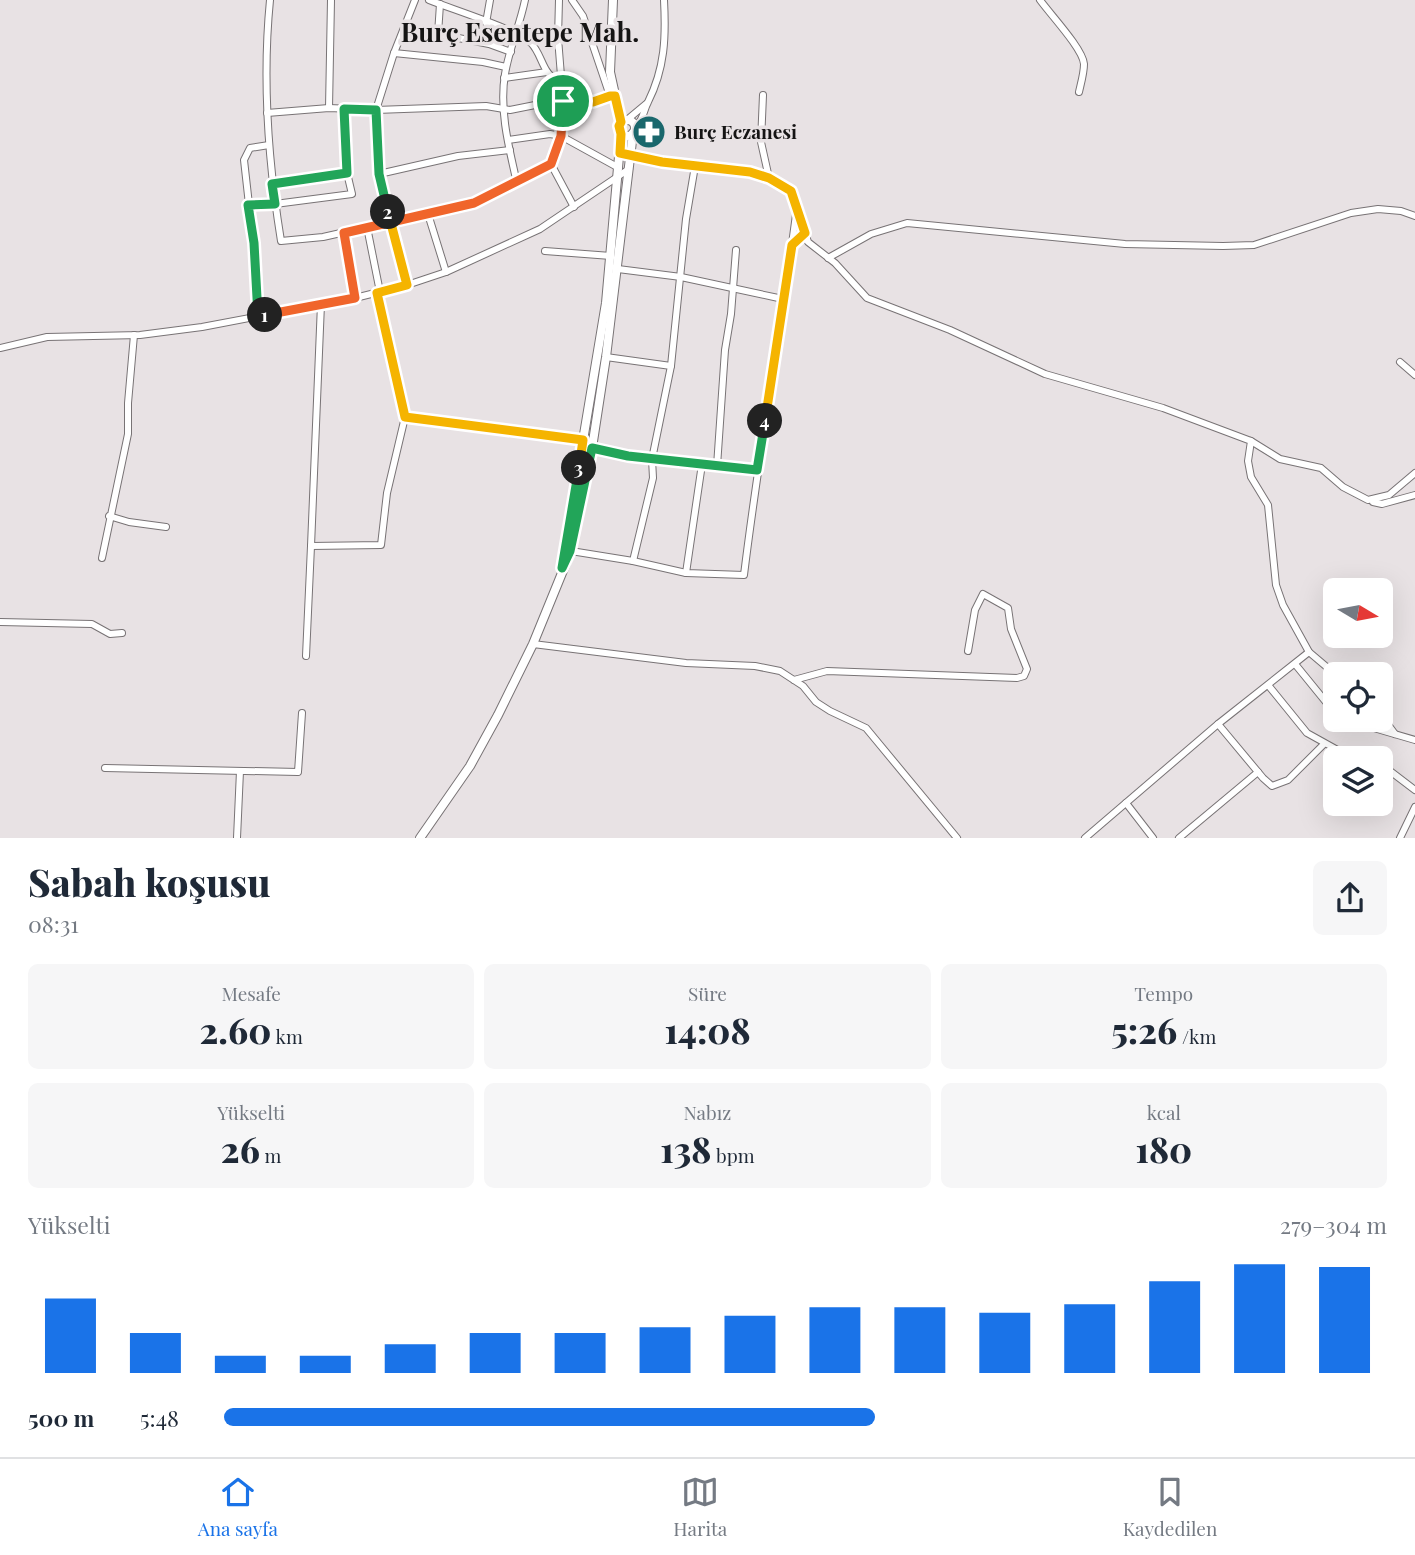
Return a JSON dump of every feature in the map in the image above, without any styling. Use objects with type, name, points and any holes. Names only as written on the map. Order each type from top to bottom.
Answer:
[{"type":"main road","points":[[420,838],[470,766],[505,703],[533,645],[570,551],[592,448],[588,435],[622,171],[631,155],[634,130],[625,120],[613,96],[610,72],[613,0]]},
{"type":"main road","points":[[562,568],[606,357],[618,269],[622,171],[619,126],[625,120]]},
{"type":"main road","points":[[621,134],[629,136],[634,130]]},
{"type":"street","points":[[270,0],[266,39],[267,114],[272,184],[281,241],[344,233],[474,203],[551,164],[561,136],[563,101],[558,38],[559,0]]},
{"type":"street","points":[[330,108],[331,0]]},
{"type":"street","points":[[407,285],[379,174],[376,110],[415,0]]},
{"type":"street","points":[[429,0],[517,34],[532,44],[547,72],[553,79],[560,81]]},
{"type":"street","points":[[486,23],[490,0]]},
{"type":"street","points":[[517,183],[503,108],[504,78],[525,0]]},
{"type":"street","points":[[267,114],[330,108],[376,110],[486,106],[510,110],[563,101],[593,102],[613,96],[583,16],[572,0]]},
{"type":"street","points":[[634,130],[642,119],[659,78],[664,52],[664,0]]},
{"type":"street","points":[[1040,0],[1059,27],[1076,44],[1084,61],[1079,92]]},
{"type":"street","points":[[440,4],[438,34],[489,44],[511,52]]},
{"type":"street","points":[[394,53],[483,62],[506,67]]},
{"type":"street","points":[[504,78],[547,72]]},
{"type":"street","points":[[762,95],[761,142],[769,178]]},
{"type":"street","points":[[625,120],[646,104]]},
{"type":"street","points":[[248,205],[352,194],[347,173],[344,109]]},
{"type":"street","points":[[0,348],[47,337],[134,335],[202,327],[355,298],[407,285],[446,272],[540,229],[622,171],[561,136],[550,134],[508,140]]},
{"type":"street","points":[[258,316],[246,154],[250,148],[269,145]]},
{"type":"street","points":[[379,174],[458,156],[510,150]]},
{"type":"street","points":[[620,153],[750,172],[769,178],[791,191],[808,242],[828,258],[867,298],[950,330],[1045,374],[1163,408],[1251,441],[1280,459],[1321,468],[1343,487],[1368,500],[1382,504],[1415,495]]},
{"type":"street","points":[[551,164],[574,207]]},
{"type":"street","points":[[633,561],[653,478],[652,459],[671,366],[686,219],[695,166]]},
{"type":"street","points":[[272,184],[347,173]]},
{"type":"street","points":[[570,551],[686,573],[744,575],[757,470],[781,328],[797,207]]},
{"type":"street","points":[[828,258],[871,234],[906,223],[1113,243],[1223,246],[1254,244],[1351,213],[1378,209],[1401,211],[1415,216]]},
{"type":"street","points":[[428,214],[446,272]]},
{"type":"street","points":[[311,546],[382,545],[387,493],[405,417],[378,293],[367,227]]},
{"type":"street","points":[[344,233],[355,298]]},
{"type":"street","points":[[792,245],[805,233]]},
{"type":"street","points":[[717,466],[725,350],[736,250]]},
{"type":"street","points":[[545,251],[611,256]]},
{"type":"street","points":[[618,269],[681,277],[783,299]]},
{"type":"street","points":[[306,656],[321,304]]},
{"type":"street","points":[[102,558],[128,434],[134,335]]},
{"type":"street","points":[[606,357],[671,366]]},
{"type":"street","points":[[1400,362],[1415,374]]},
{"type":"street","points":[[405,417],[588,435]]},
{"type":"street","points":[[1251,441],[1250,469],[1255,487],[1268,505],[1276,585],[1283,605],[1309,652],[1323,664]]},
{"type":"street","points":[[592,448],[652,459],[757,470]]},
{"type":"street","points":[[686,573],[702,464]]},
{"type":"street","points":[[1368,500],[1389,495],[1415,473]]},
{"type":"street","points":[[109,516],[129,522],[166,527]]},
{"type":"street","points":[[794,680],[827,671],[1017,678],[1024,676],[1027,669],[1011,629],[1009,608],[988,594],[983,594],[975,610],[968,650]]},
{"type":"street","points":[[0,622],[92,624],[110,634],[122,633]]},
{"type":"street","points":[[533,645],[686,663],[755,666],[780,671],[830,711],[866,728],[957,838]]},
{"type":"street","points":[[1085,838],[1218,724],[1309,652]]},
{"type":"street","points":[[1295,664],[1323,698]]},
{"type":"street","points":[[1268,685],[1307,733],[1328,746]]},
{"type":"street","points":[[105,768],[298,772],[302,713]]},
{"type":"street","points":[[1218,724],[1272,786],[1288,780],[1324,744]]},
{"type":"street","points":[[1389,732],[1415,740]]},
{"type":"street","points":[[237,838],[240,771]]},
{"type":"street","points":[[1180,838],[1258,772]]},
{"type":"street","points":[[1393,773],[1415,790]]},
{"type":"street","points":[[1126,803],[1153,838]]},
{"type":"street","points":[[1400,838],[1415,807]]},
{"type":"place","name":"Burç Eczanesi","points":[[649,132]]},
{"type":"district","name":"Burç Esentepe Mah.","points":[[520,33]]},
{"type":"route","points":[[563,101],[561,136],[551,164],[474,203],[428,214],[391,222],[367,227],[344,233],[355,298],[258,316],[254,243],[248,205],[275,204],[272,184],[347,173],[344,109],[376,110],[379,174],[389,215],[391,222],[407,285],[377,293],[405,417],[583,440],[562,568],[570,551],[592,448],[628,456],[757,470],[792,245],[805,233],[791,191],[769,178],[750,172],[662,162],[620,153],[621,122],[615,96],[593,102],[563,101]]}]
